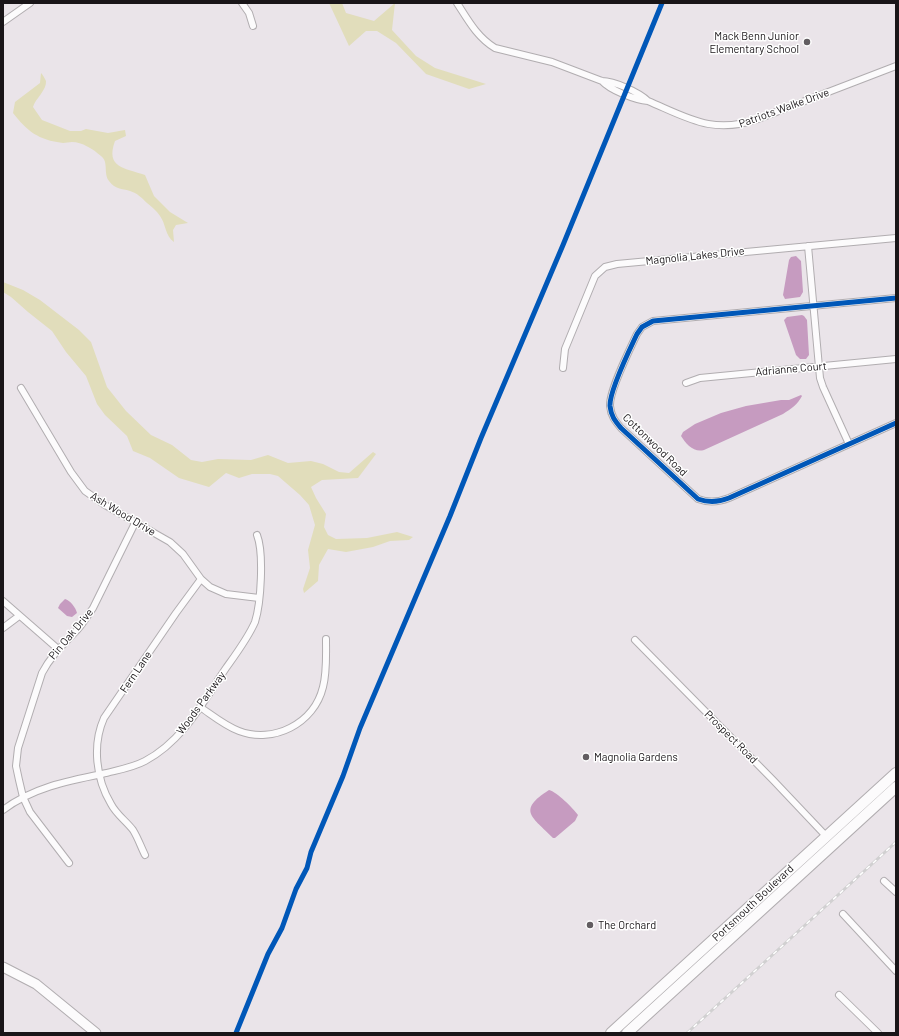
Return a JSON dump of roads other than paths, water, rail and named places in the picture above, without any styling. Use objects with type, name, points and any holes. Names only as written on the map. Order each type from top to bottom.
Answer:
[{"type":"main road","name":"Portsmouth Boulevard","points":[[626,1033],[825,838],[896,773]]},
{"type":"main road","name":"Portsmouth Boulevard","points":[[611,1033],[831,846],[896,787]]},
{"type":"main road","points":[[3,967],[36,984],[96,1033]]},
{"type":"street","points":[[3,22],[30,3]]},
{"type":"street","points":[[242,3],[249,13],[253,26]]},
{"type":"street","name":"Patriots Walke Drive","points":[[457,3],[477,33],[488,44],[495,48],[558,64],[602,81],[609,81],[643,96],[648,101],[704,124],[734,126],[758,120],[896,66]]},
{"type":"street","name":"Magnolia Lakes Drive","points":[[563,368],[565,349],[586,296],[595,276],[605,267],[617,264],[896,238]]},
{"type":"street","points":[[808,246],[819,366],[823,387],[849,444]]},
{"type":"street","name":"Cottonwood Road","points":[[896,298],[653,321],[638,331],[611,398],[611,412],[615,421],[698,499],[709,502],[723,501],[896,423]]},
{"type":"street","name":"Adrianne Court","points":[[686,383],[700,378],[896,359]]},
{"type":"street","name":"Ash Wood Drive","points":[[21,388],[79,485],[91,496],[168,541],[177,548],[201,579],[210,587],[226,594],[259,598]]},
{"type":"street","name":"Pin Oak Drive","points":[[69,863],[30,812],[23,797],[16,766],[18,748],[47,663],[58,649],[77,630],[93,608],[135,523]]},
{"type":"street","name":"Woods Parkway","points":[[3,810],[23,797],[47,787],[134,766],[156,755],[183,730],[251,630],[257,613],[259,598],[261,554],[257,535]]},
{"type":"street","name":"Fern Lane","points":[[145,855],[132,830],[119,816],[110,803],[100,774],[96,744],[104,718],[201,579]]},
{"type":"street","points":[[3,601],[58,649]]},
{"type":"street","points":[[3,628],[19,616]]},
{"type":"street","points":[[200,707],[232,728],[247,734],[274,734],[289,729],[301,721],[311,711],[321,695],[325,674],[326,639]]},
{"type":"street","name":"Prospect Road","points":[[635,640],[773,780],[831,846]]},
{"type":"street","points":[[884,881],[896,892]]},
{"type":"street","points":[[843,914],[896,971]]},
{"type":"street","points":[[839,995],[878,1033]]},
{"type":"street","points":[[638,1009],[645,1016]]},
{"type":"railway","points":[[687,1033],[896,842]]},
{"type":"place","name":"Mack Benn Junior Elementary School","points":[[807,42]]},
{"type":"place","name":"Magnolia Gardens","points":[[586,757]]},
{"type":"place","name":"The Orchard","points":[[590,925]]}]
